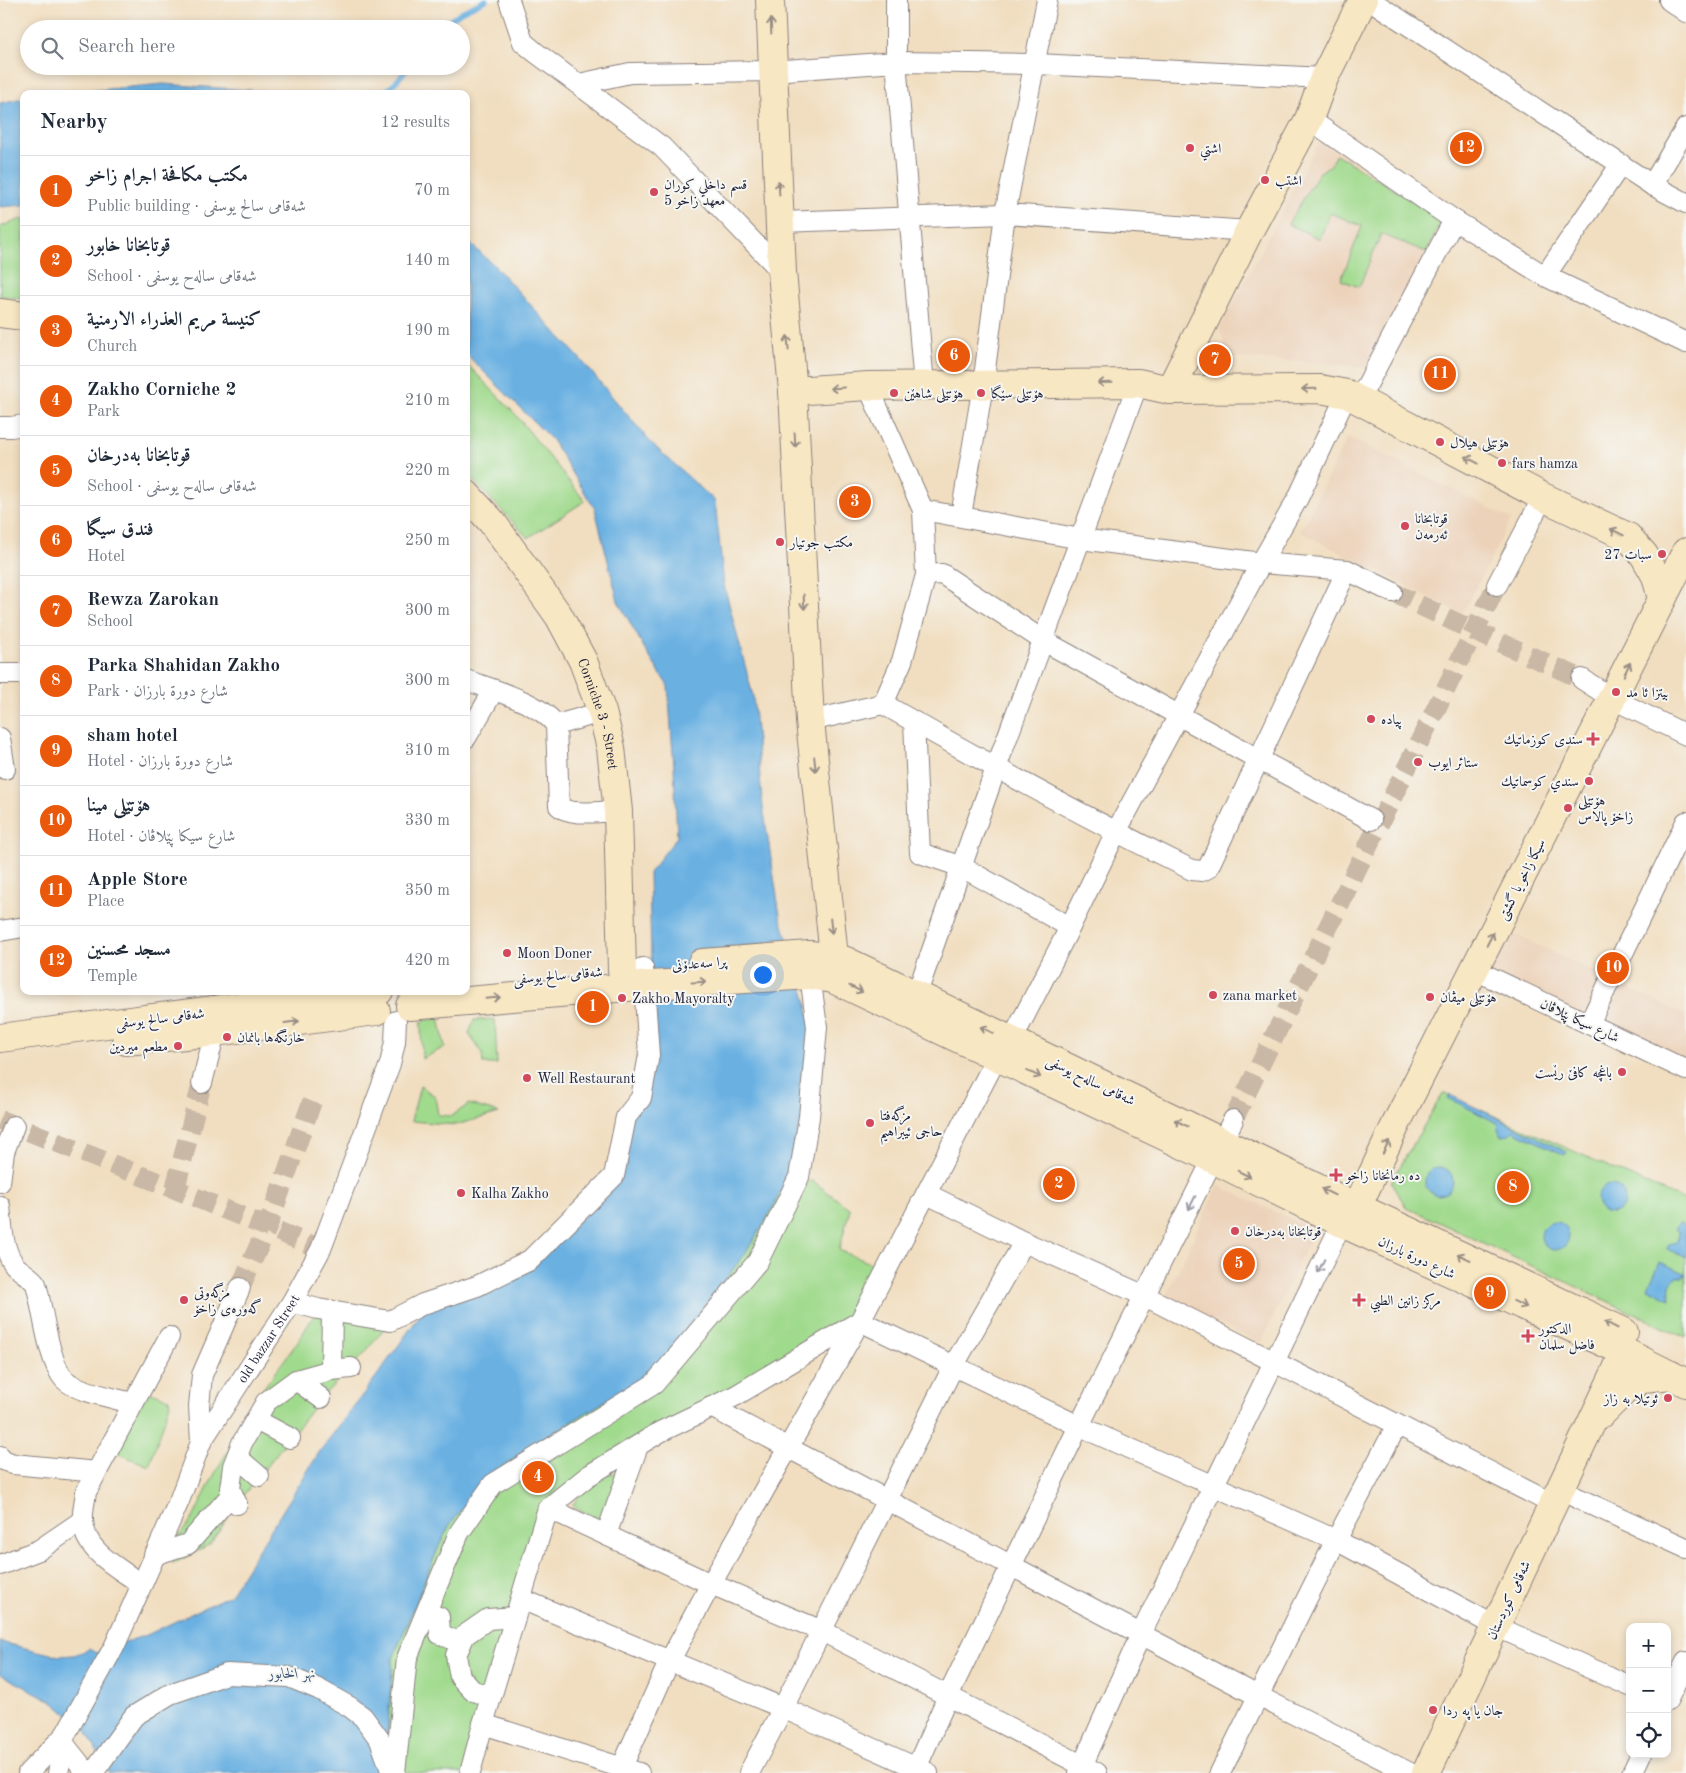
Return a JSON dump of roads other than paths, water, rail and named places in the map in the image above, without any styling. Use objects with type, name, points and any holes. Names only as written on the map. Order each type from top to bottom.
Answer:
[{"type":"main road","points":[[770,0],[782,272],[793,391],[810,721],[817,962]]},
{"type":"main road","points":[[1170,390],[1249,231],[1309,119],[1324,78],[1363,0]]},
{"type":"main road","points":[[0,314],[20,316]]},
{"type":"main road","points":[[793,391],[868,386],[1138,383],[1170,390],[1320,389],[1353,397],[1543,497],[1628,537],[1644,555],[1656,576],[1662,599]]},
{"type":"main road","name":"Corniche 3 - Street","points":[[470,498],[492,522],[559,616],[583,661],[602,712],[612,748],[618,811],[642,975]]},
{"type":"main road","name":"سیکا زاخو یا گشتى","points":[[1359,1219],[1398,1120],[1686,552]]},
{"type":"main road","name":"پرا سەعدۆنی","points":[[642,975],[817,962]]},
{"type":"main road","name":"شەقامی سالەح یوسفی","points":[[817,962],[916,996],[1004,1049]]},
{"type":"main road","name":"شەقامی سالەح یوسفی","points":[[817,962],[833,979],[1223,1141],[1359,1219]]},
{"type":"main road","name":"شەقامی سالح یوسفی","points":[[470,983],[642,975]]},
{"type":"main road","name":"شەقامی سالح یوسفی","points":[[470,994],[642,975]]},
{"type":"main road","name":"شەقامی سالح یوسفی","points":[[0,1038],[220,1011],[391,1002],[456,995]]},
{"type":"main road","name":"شەقامی سالح یوسفی","points":[[0,1054],[220,1011]]},
{"type":"main road","name":"شارع دورة بارزان","points":[[1359,1219],[1625,1352],[1681,1374]]},
{"type":"main road","name":"شارع دورة بارزان","points":[[1359,1219],[1600,1320],[1681,1374]]},
{"type":"main road","name":"شەقامی کوردستان","points":[[1426,1773],[1625,1352]]},
{"type":"main road","name":"شەقامی کوردستان","points":[[1589,1427],[1624,1391],[1644,1378],[1681,1374]]},
{"type":"street","points":[[509,0],[523,42],[662,147],[782,272]]},
{"type":"street","points":[[896,0],[896,62],[924,385]]},
{"type":"street","points":[[962,516],[984,385],[1005,214],[1036,64],[1047,0]]},
{"type":"street","points":[[1370,0],[1652,185],[1686,203]]},
{"type":"street","points":[[1669,0],[1686,12]]},
{"type":"street","points":[[579,84],[630,73],[772,71],[896,62],[1036,64],[1324,78]]},
{"type":"street","points":[[1309,119],[1454,220],[1545,276],[1686,343]]},
{"type":"street","points":[[1652,185],[1686,128]]},
{"type":"street","points":[[1545,276],[1622,164]]},
{"type":"street","points":[[781,222],[1005,214],[1249,231]]},
{"type":"street","points":[[483,1724],[631,1770],[669,1662],[710,1584],[860,1321],[1070,927],[1116,832],[1261,563],[1454,220]]},
{"type":"street","points":[[916,996],[996,768],[1138,383]]},
{"type":"street","points":[[868,386],[923,510],[926,575],[902,661],[884,704]]},
{"type":"street","points":[[0,427],[20,425]]},
{"type":"street","points":[[1498,585],[1543,497]]},
{"type":"street","points":[[923,510],[1081,539],[1261,563],[1347,570],[1392,592]]},
{"type":"street","points":[[810,721],[884,704],[996,768],[1116,832],[1192,870],[1202,872],[1208,868],[1347,570]]},
{"type":"street","points":[[926,575],[942,574],[1044,641],[1258,760],[1371,820]]},
{"type":"street","points":[[0,674],[20,674]]},
{"type":"street","points":[[1582,679],[1612,699],[1686,735]]},
{"type":"street","points":[[470,681],[512,696],[550,718],[556,726],[559,806],[563,810],[572,812],[618,811]]},
{"type":"street","points":[[470,731],[494,690]]},
{"type":"street","points":[[556,726],[602,712]]},
{"type":"street","points":[[914,722],[920,853],[962,867],[1070,927]]},
{"type":"street","points":[[0,738],[6,769]]},
{"type":"street","points":[[1588,1024],[1686,822]]},
{"type":"street","points":[[0,932],[20,928]]},
{"type":"street","points":[[393,1773],[407,1658],[459,1533],[492,1484],[654,1384],[758,1261],[799,1177],[809,1117],[817,1027],[817,962]]},
{"type":"street","name":"شارع سيكا پێلاڤان","points":[[1475,970],[1686,1070]]},
{"type":"street","points":[[292,1302],[390,1321],[423,1304],[477,1286],[530,1260],[614,1176],[626,1117],[641,1098],[649,1055],[642,975]]},
{"type":"street","name":"old bazzar Street","points":[[64,1740],[115,1645],[179,1501],[201,1442],[292,1302],[321,1249],[394,1050],[391,1002]]},
{"type":"street","points":[[202,1083],[220,1011]]},
{"type":"street","points":[[0,1182],[4,1152],[14,1126]]},
{"type":"street","points":[[491,1696],[473,1691],[460,1677],[456,1655],[465,1635],[488,1619],[518,1608],[669,1662],[784,1708],[920,1771],[948,1696],[1079,1426],[1223,1141]]},
{"type":"street","points":[[927,1194],[1024,1242],[1145,1296],[1397,1425],[1556,1497],[1686,1548]]},
{"type":"street","points":[[0,1206],[3,1233],[8,1252],[13,1264],[32,1278],[36,1284],[53,1356],[61,1375],[65,1380],[84,1390],[132,1403]]},
{"type":"street","points":[[548,1508],[710,1584],[822,1631],[948,1696],[1086,1771],[1141,1634],[1274,1362],[1359,1219]]},
{"type":"street","points":[[749,1773],[784,1708],[954,1365],[1024,1242]]},
{"type":"street","points":[[201,1442],[198,1406],[202,1375],[240,1288]]},
{"type":"street","points":[[331,1370],[332,1311]]},
{"type":"street","points":[[860,1321],[1079,1426],[1336,1540],[1495,1626],[1626,1684]]},
{"type":"street","points":[[470,1773],[491,1696],[548,1508],[588,1476],[660,1432],[755,1384],[860,1321]]},
{"type":"street","points":[[141,1584],[96,1551],[87,1538],[82,1520],[86,1492],[169,1337]]},
{"type":"street","points":[[154,1555],[188,1544],[235,1499],[230,1489],[233,1466],[242,1443],[266,1402],[296,1380],[331,1370],[351,1368]]},
{"type":"street","points":[[296,1380],[321,1398]]},
{"type":"street","points":[[711,1407],[1258,1696],[1410,1773]]},
{"type":"street","points":[[256,1420],[290,1438]]},
{"type":"street","points":[[1220,1773],[1336,1540],[1397,1425]]},
{"type":"street","points":[[606,1535],[638,1446]]},
{"type":"street","points":[[0,1456],[1,1459],[13,1464],[97,1472]]},
{"type":"street","points":[[237,1457],[259,1476]]},
{"type":"street","points":[[0,1566],[39,1550],[82,1520]]},
{"type":"street","points":[[424,1615],[439,1617],[440,1634]]},
{"type":"street","points":[[415,1638],[430,1639],[440,1634],[461,1643]]},
{"type":"street","points":[[1671,1696],[1681,1685],[1686,1662]]},
{"type":"street","points":[[64,1740],[93,1772],[134,1716],[170,1694],[227,1674],[289,1677],[318,1689],[350,1707],[363,1717],[380,1740],[393,1773]]},
{"type":"street","points":[[28,1773],[64,1740]]},
{"type":"street","points":[[58,1773],[64,1740]]},
{"type":"street","points":[[1632,1773],[1639,1758]]},
{"type":"water","points":[[163,84],[248,90],[98,90]]},
{"type":"water","points":[[20,99],[20,205],[0,207],[0,103]]},
{"type":"water","name":"نهر الخابور","points":[[470,244],[492,263],[583,362],[651,443],[715,501],[724,585],[753,696],[762,800],[780,916],[804,992],[812,1027],[804,1112],[784,1184],[772,1210],[745,1254],[654,1372],[534,1444],[485,1480],[449,1526],[393,1658],[384,1773],[109,1773],[86,1731],[52,1701],[0,1674],[0,1642],[59,1656],[74,1655],[90,1649],[97,1653],[107,1643],[115,1645],[147,1635],[230,1595],[320,1451],[422,1312],[535,1265],[620,1179],[652,998],[649,873],[677,837],[668,686],[618,601],[595,509],[552,440],[470,358]]},
{"type":"water","points":[[1450,1095],[1567,1152],[1565,1155],[1513,1131],[1509,1135],[1501,1136],[1498,1129],[1499,1124],[1448,1098]]},
{"type":"water","points":[[1439,1167],[1449,1171],[1453,1181],[1449,1191],[1439,1195],[1429,1191],[1425,1181],[1429,1171]]},
{"type":"water","points":[[1611,1185],[1621,1189],[1625,1199],[1621,1209],[1611,1213],[1601,1209],[1597,1199],[1601,1189]]},
{"type":"water","points":[[1555,1222],[1565,1226],[1569,1236],[1565,1246],[1555,1250],[1545,1246],[1541,1236],[1545,1226]]},
{"type":"water","points":[[1679,1223],[1686,1226],[1686,1258],[1667,1249],[1669,1244],[1678,1242],[1679,1232],[1675,1229]]},
{"type":"water","points":[[1660,1262],[1685,1273],[1684,1277],[1677,1277],[1671,1282],[1670,1299],[1648,1288]]},
{"type":"waterway","points":[[450,20],[461,12],[486,0]]},
{"type":"waterway","points":[[387,90],[402,75]]},
{"type":"tunnel","points":[[1233,1120],[1497,585]]},
{"type":"tunnel","points":[[1392,592],[1582,679]]},
{"type":"tunnel","points":[[175,1189],[202,1083]]},
{"type":"tunnel","points":[[240,1288],[267,1228],[314,1096]]},
{"type":"tunnel","points":[[0,1120],[321,1249]]},
{"type":"place","name":"اشتي","points":[[1190,148]]},
{"type":"place","name":"مسجد محسنين","points":[[1466,148]]},
{"type":"place","name":"اشتب","points":[[1265,180]]},
{"type":"place","name":"قسم داخلي كوران معهد زاخو 5","points":[[654,192]]},
{"type":"place","name":"فندق سيگا","points":[[954,356]]},
{"type":"place","name":"Rewza Zarokan","points":[[1215,360]]},
{"type":"place","name":"Apple Store","points":[[1440,374]]},
{"type":"place","name":"هۆتێلی شاهێن","points":[[894,393]]},
{"type":"place","name":"هۆتێلی سێگا","points":[[981,393]]},
{"type":"place","name":"هۆتێلی هیلال","points":[[1440,442]]},
{"type":"place","name":"fars hamza","points":[[1502,463]]},
{"type":"place","name":"كنيسة مريم العذراء الارمنية","points":[[855,502]]},
{"type":"place","name":"قوتابخانا ئه‌رمه‌ن","points":[[1405,526]]},
{"type":"place","name":"مکتب جوتیار","points":[[780,542]]},
{"type":"place","name":"27 سبات","points":[[1662,554]]},
{"type":"place","name":"بيتزا ئا مد","points":[[1616,692]]},
{"type":"place","name":"پیادە","points":[[1371,719]]},
{"type":"place","name":"سندی کوزماتیك","points":[[1593,739]]},
{"type":"place","name":"ستائر ايوب","points":[[1418,762]]},
{"type":"place","name":"سندي کوسماتیك","points":[[1589,781]]},
{"type":"place","name":"هۆتێلی زاخۆ پالاس","points":[[1568,808]]},
{"type":"place","name":"Moon Doner","points":[[507,953]]},
{"type":"place","name":"هۆتێلی مینا","points":[[1613,968]]},
{"type":"place","name":"zana market","points":[[1213,995]]},
{"type":"place","name":"هۆتێلی میڤان","points":[[1430,997]]},
{"type":"place","name":"Zakho Mayoralty","points":[[622,998]]},
{"type":"place","name":"مكتب مكافحة اجرام زاخو","points":[[593,1007]]},
{"type":"place","name":"خارنگەها بانمان","points":[[227,1037]]},
{"type":"place","name":"مطعم ميردين","points":[[178,1046]]},
{"type":"place","name":"باغچه‌ كافێ رێست","points":[[1622,1072]]},
{"type":"place","name":"Well Restaurant","points":[[527,1078]]},
{"type":"place","name":"مزگه‌فتا حاجى ئيبراهيم","points":[[870,1123]]},
{"type":"place","name":"ده رمانخانا زاخو","points":[[1336,1175]]},
{"type":"place","name":"قوتابخانا خابور","points":[[1059,1184]]},
{"type":"place","name":"Parka Shahidan Zakho","points":[[1513,1187]]},
{"type":"place","name":"Kalha Zakho","points":[[461,1193]]},
{"type":"place","name":"قوتابخانا بەدرخان","points":[[1235,1231]]},
{"type":"place","name":"قوتابخانا به‌درخان","points":[[1239,1264]]},
{"type":"place","name":"sham hotel","points":[[1490,1293]]},
{"type":"place","name":"مزگەوتی گەورەی زاخۆ","points":[[184,1300]]},
{"type":"place","name":"مركز زانين الطبي","points":[[1359,1300]]},
{"type":"place","name":"الدكتور فاضل سلمان","points":[[1528,1336]]},
{"type":"place","name":"ئوتيلا به زاز","points":[[1668,1398]]},
{"type":"place","name":"Zakho Corniche 2","points":[[538,1477]]},
{"type":"place","name":"جان يا په ردا","points":[[1433,1710]]}]
